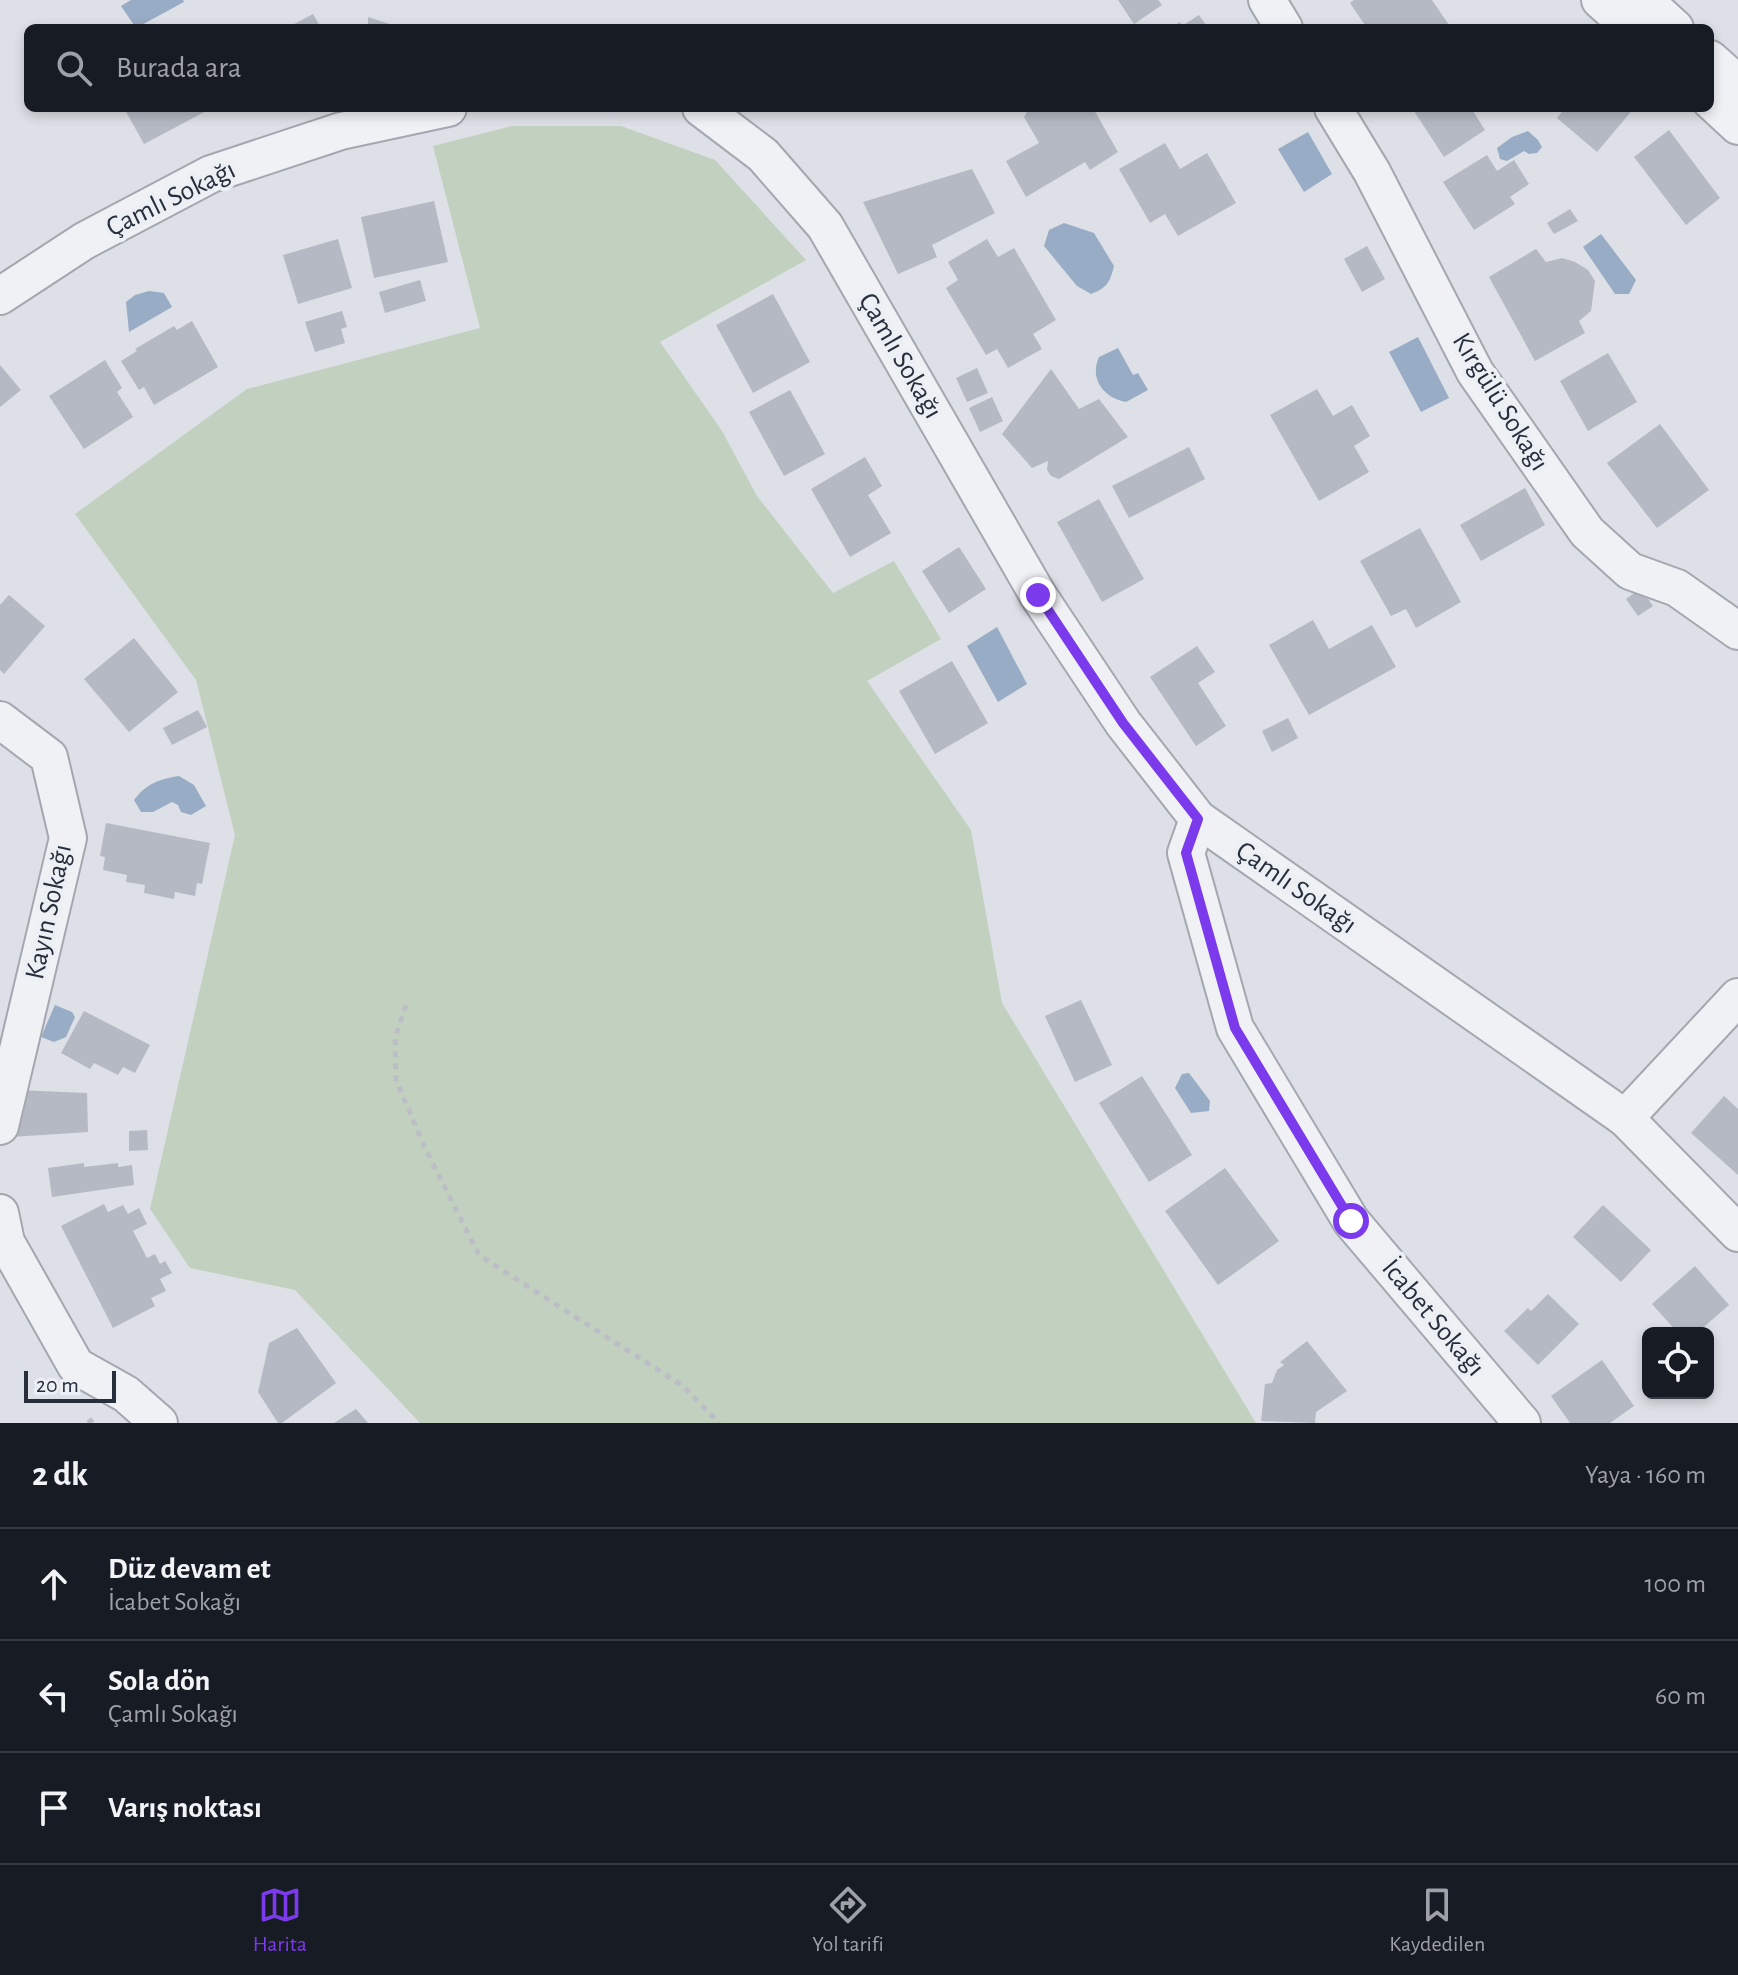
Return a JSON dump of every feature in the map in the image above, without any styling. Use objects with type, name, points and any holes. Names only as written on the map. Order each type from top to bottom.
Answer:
[{"type":"street","points":[[1267,0],[1282,24]]},
{"type":"street","points":[[1600,0],[1627,24]]},
{"type":"street","points":[[1644,0],[1671,24]]},
{"type":"street","points":[[1714,63],[1738,84]]},
{"type":"street","points":[[1714,104],[1738,126]]},
{"type":"street","name":"Çamlı Sokağı","points":[[0,296],[84,241],[211,174],[341,131],[429,112]]},
{"type":"street","name":"Çamlı Sokağı","points":[[706,112],[763,155],[825,226],[1038,595],[1123,723],[1198,819],[1625,1118],[1738,1233]]},
{"type":"street","name":"Kırgülü Sokağı","points":[[1335,112],[1372,172],[1475,372],[1587,532],[1630,571],[1677,588],[1738,631]]},
{"type":"street","name":"Kayın Sokağı","points":[[0,720],[49,757],[68,838],[0,1126]]},
{"type":"street","name":"İcabet Sokağı","points":[[1198,819],[1186,853],[1235,1028],[1351,1221],[1522,1423]]},
{"type":"street","points":[[1625,1118],[1738,997]]},
{"type":"street","points":[[0,1213],[6,1242],[76,1366],[126,1394],[159,1423]]},
{"type":"path","points":[[406,1005],[395,1038],[396,1080],[425,1148],[479,1255],[683,1386],[719,1423]]},
{"type":"green space","points":[[512,126],[621,126],[715,160],[806,260],[660,342],[722,431],[757,496],[833,593],[894,561],[941,639],[867,681],[971,830],[1002,1003],[1256,1423],[420,1423],[295,1290],[190,1268],[150,1209],[235,835],[196,680],[75,514],[247,389],[480,328],[433,146]]},
{"type":"water","points":[[131,0],[184,2],[143,24],[133,24],[121,6]]},
{"type":"water","points":[[1528,131],[1542,147],[1537,153],[1524,151],[1507,161],[1500,159],[1497,148],[1512,137]]},
{"type":"water","points":[[1308,132],[1332,174],[1304,192],[1278,149]]},
{"type":"water","points":[[1064,223],[1094,233],[1114,266],[1107,284],[1096,292],[1091,294],[1077,286],[1044,246],[1049,230]]},
{"type":"water","points":[[1601,234],[1636,280],[1629,294],[1615,294],[1583,247]]},
{"type":"water","points":[[149,291],[164,293],[172,307],[129,332],[126,302],[135,295]]},
{"type":"water","points":[[1418,337],[1449,398],[1421,412],[1389,352]]},
{"type":"water","points":[[1118,348],[1133,375],[1138,373],[1148,390],[1126,402],[1105,392],[1097,380],[1099,357]]},
{"type":"water","points":[[997,627],[1027,684],[998,702],[967,646]]},
{"type":"water","points":[[179,776],[194,785],[206,806],[191,815],[181,812],[178,805],[172,802],[153,812],[141,812],[134,800],[143,790],[159,781]]},
{"type":"water","points":[[55,1005],[72,1012],[75,1017],[66,1037],[54,1042],[41,1037]]},
{"type":"water","points":[[1189,1073],[1210,1101],[1209,1111],[1191,1113],[1175,1088],[1182,1074]]},
{"type":"building","points":[[1118,0],[1158,0],[1162,5],[1134,24]]},
{"type":"building","points":[[1354,0],[1432,0],[1448,24],[1364,24],[1350,3]]},
{"type":"building","points":[[313,14],[319,24],[294,24]]},
{"type":"building","points":[[1199,15],[1205,24],[1185,24]]},
{"type":"building","points":[[368,17],[390,24],[368,24]]},
{"type":"building","points":[[126,112],[204,112],[144,144]]},
{"type":"building","points":[[1027,112],[1095,112],[1118,152],[1090,170],[1085,162],[1026,197],[1006,161],[1039,143],[1024,117]]},
{"type":"building","points":[[1415,112],[1474,112],[1485,130],[1444,157]]},
{"type":"building","points":[[1562,112],[1631,112],[1597,152],[1557,118]]},
{"type":"building","points":[[1669,130],[1720,198],[1686,225],[1634,157]]},
{"type":"building","points":[[1165,143],[1180,169],[1207,153],[1236,203],[1178,236],[1165,214],[1150,223],[1119,169]]},
{"type":"building","points":[[1487,155],[1497,171],[1514,160],[1529,184],[1510,197],[1515,204],[1474,230],[1443,182]]},
{"type":"building","points":[[972,169],[995,213],[932,245],[937,257],[898,274],[863,202]]},
{"type":"building","points":[[434,201],[448,262],[374,278],[361,217]]},
{"type":"building","points":[[1570,209],[1578,221],[1554,234],[1547,223]]},
{"type":"building","points":[[338,239],[352,288],[298,304],[283,255]]},
{"type":"building","points":[[987,239],[998,257],[1014,248],[1056,320],[1033,334],[1042,349],[1008,368],[997,349],[986,355],[946,288],[958,280],[948,262]]},
{"type":"building","points":[[1367,246],[1385,279],[1362,292],[1344,259]]},
{"type":"building","points":[[1536,249],[1546,262],[1562,258],[1575,262],[1588,270],[1595,281],[1591,311],[1579,321],[1585,333],[1535,361],[1489,277]]},
{"type":"building","points":[[420,280],[426,301],[385,313],[379,292]]},
{"type":"building","points":[[773,294],[810,362],[753,393],[716,325]]},
{"type":"building","points":[[342,311],[347,327],[341,329],[345,343],[315,352],[305,322]]},
{"type":"building","points":[[192,321],[218,367],[154,405],[144,387],[139,390],[121,361],[174,326],[177,330]]},
{"type":"building","points":[[1608,353],[1637,402],[1588,431],[1560,381]]},
{"type":"building","points":[[105,360],[122,388],[117,392],[133,417],[84,449],[49,396]]},
{"type":"building","points":[[0,365],[21,390],[0,407]]},
{"type":"building","points":[[977,368],[988,393],[967,402],[956,378]]},
{"type":"building","points":[[1051,369],[1079,409],[1099,399],[1128,437],[1059,479],[1047,470],[1048,461],[1032,468],[1002,434]]},
{"type":"building","points":[[1317,389],[1333,416],[1352,405],[1370,436],[1354,446],[1369,472],[1319,501],[1270,415]]},
{"type":"building","points":[[790,390],[825,454],[784,476],[749,412]]},
{"type":"building","points":[[992,397],[1003,421],[980,432],[969,408]]},
{"type":"building","points":[[1660,424],[1709,490],[1657,528],[1607,463]]},
{"type":"building","points":[[1189,447],[1205,479],[1129,518],[1112,486]]},
{"type":"building","points":[[865,457],[882,486],[868,495],[891,533],[850,557],[811,489]]},
{"type":"building","points":[[1525,488],[1545,525],[1481,561],[1460,525]]},
{"type":"building","points":[[1099,499],[1144,579],[1102,602],[1057,522]]},
{"type":"building","points":[[1420,528],[1461,602],[1416,628],[1406,609],[1391,616],[1360,561]]},
{"type":"building","points":[[959,547],[986,589],[949,613],[922,571]]},
{"type":"building","points":[[1641,588],[1653,606],[1638,616],[1626,599]]},
{"type":"building","points":[[9,595],[45,626],[4,674],[0,670],[0,605]]},
{"type":"building","points":[[1313,620],[1329,649],[1372,625],[1396,667],[1309,715],[1269,645]]},
{"type":"building","points":[[134,638],[178,692],[129,732],[84,679]]},
{"type":"building","points":[[1197,646],[1215,672],[1198,683],[1226,726],[1196,746],[1150,677]]},
{"type":"building","points":[[952,661],[988,723],[935,754],[899,691]]},
{"type":"building","points":[[198,710],[207,727],[172,745],[163,728]]},
{"type":"building","points":[[1288,718],[1298,738],[1272,752],[1262,731]]},
{"type":"building","points":[[106,823],[210,843],[202,884],[197,883],[195,896],[175,892],[174,899],[144,893],[145,885],[126,882],[127,875],[103,870],[105,857],[100,856]]},
{"type":"building","points":[[1081,1000],[1112,1065],[1075,1082],[1045,1016]]},
{"type":"building","points":[[84,1011],[150,1045],[135,1073],[123,1067],[118,1075],[94,1063],[90,1069],[61,1053]]},
{"type":"building","points":[[1142,1076],[1192,1155],[1149,1182],[1099,1103]]},
{"type":"building","points":[[17,1090],[87,1093],[88,1132],[11,1137]]},
{"type":"building","points":[[1724,1096],[1738,1109],[1738,1175],[1691,1133]]},
{"type":"building","points":[[147,1130],[148,1150],[129,1151],[129,1131]]},
{"type":"building","points":[[84,1163],[84,1167],[118,1163],[118,1167],[132,1165],[134,1185],[52,1197],[48,1168]]},
{"type":"building","points":[[1225,1168],[1279,1241],[1218,1285],[1165,1211]]},
{"type":"building","points":[[104,1204],[108,1212],[123,1205],[128,1214],[139,1208],[147,1224],[133,1231],[147,1258],[155,1254],[160,1264],[165,1261],[172,1273],[160,1279],[166,1291],[151,1298],[155,1306],[113,1328],[61,1226]]},
{"type":"building","points":[[1603,1205],[1651,1250],[1621,1282],[1573,1237]]},
{"type":"building","points":[[1695,1266],[1729,1305],[1704,1327],[1673,1327],[1652,1304]]},
{"type":"building","points":[[1548,1294],[1579,1324],[1538,1365],[1504,1331]]},
{"type":"building","points":[[297,1328],[336,1383],[278,1423],[258,1392],[269,1343]]},
{"type":"building","points":[[1307,1341],[1347,1391],[1316,1412],[1315,1423],[1261,1421],[1265,1384],[1272,1383],[1277,1370],[1284,1365],[1280,1362]]},
{"type":"building","points":[[1602,1360],[1634,1406],[1610,1423],[1570,1423],[1551,1396]]},
{"type":"building","points":[[356,1409],[368,1423],[334,1423]]},
{"type":"route","points":[[1038,595],[1123,723],[1198,819],[1186,853],[1235,1028],[1351,1221]]}]
